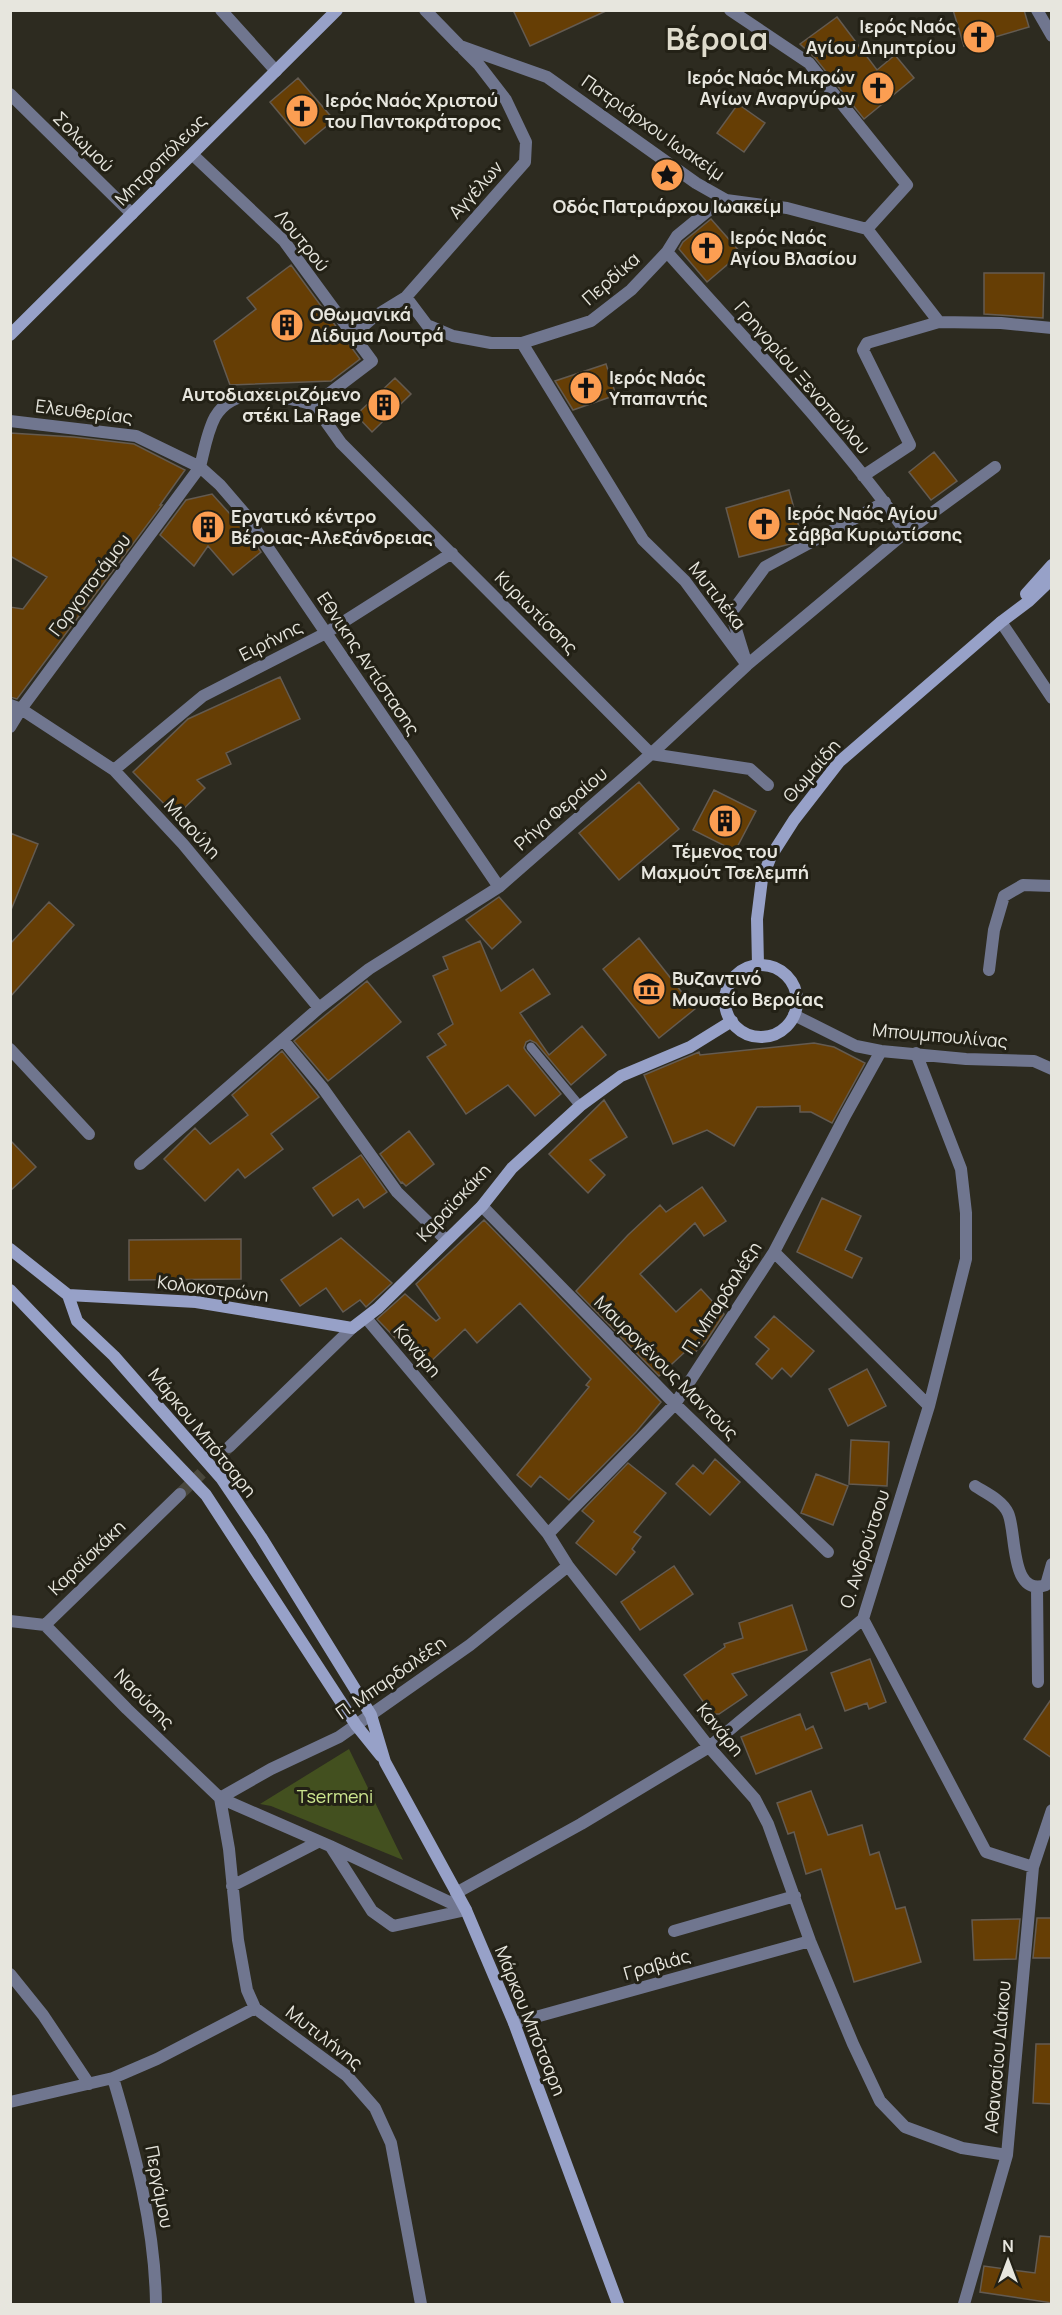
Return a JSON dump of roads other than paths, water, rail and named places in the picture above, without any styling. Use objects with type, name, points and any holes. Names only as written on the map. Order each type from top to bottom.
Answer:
[{"type":"street","points":[[221,10],[276,71]]},
{"type":"street","name":"Μητροπόλεως","points":[[10,335],[337,10]]},
{"type":"street","name":"Πατριάρχου Ιωακείμ","points":[[425,10],[460,46],[547,76],[696,183],[726,200],[787,208],[867,230]]},
{"type":"street","points":[[730,10],[809,63],[907,185],[867,230],[939,322]]},
{"type":"street","points":[[1037,10],[1050,30]]},
{"type":"street","name":"Αγγέλων","points":[[353,335],[375,316],[406,297],[525,162],[526,142],[506,100],[479,65],[460,46]]},
{"type":"street","name":"Σολωμού","points":[[10,94],[132,214]]},
{"type":"street","name":"Λουτρού","points":[[193,155],[284,241],[372,361],[314,405]]},
{"type":"street","name":"Περδίκα","points":[[406,297],[428,325],[453,336],[491,343],[522,343],[591,321],[631,290],[667,252],[677,236],[710,209],[726,200]]},
{"type":"street","name":"Γρηγορίου Ξενοπούλου","points":[[667,252],[819,422],[885,502],[906,532]]},
{"type":"street","points":[[863,476],[910,445],[863,350],[867,343],[939,322],[1001,323],[1052,328]]},
{"type":"street","name":"Μυτιλέκα","points":[[522,343],[643,540],[685,581],[747,665]]},
{"type":"street","points":[[200,467],[216,415],[236,397],[274,394],[314,405]]},
{"type":"street","name":"Κυριωτίσσης","points":[[314,405],[341,443],[651,753]]},
{"type":"street","name":"Ελευθερίας","points":[[10,421],[136,436],[200,467]]},
{"type":"street","name":"Εθνικης Αντίστασης","points":[[200,467],[220,485],[244,514],[499,887]]},
{"type":"street","name":"Γοργοποτάμου","points":[[10,727],[16,707],[200,467]]},
{"type":"street","name":"Ρήγα Φεραίου","points":[[140,1164],[319,1008],[369,969],[499,887],[747,665],[906,532],[994,467]]},
{"type":"street","name":"Μυτιλέκα","points":[[747,665],[731,613],[765,567],[885,502]]},
{"type":"street","name":"Ειρήνης","points":[[114,770],[203,696],[326,633],[452,554]]},
{"type":"street","name":"Θωμαίδη","points":[[1001,622],[1052,565]]},
{"type":"street","name":"Θωμαίδη","points":[[758,965],[757,919],[762,879],[771,856],[794,820],[839,762],[1052,579]]},
{"type":"street","points":[[1001,622],[1052,698]]},
{"type":"street","name":"Μιαούλη","points":[[16,707],[114,770],[183,844],[319,1008]]},
{"type":"street","points":[[651,753],[750,769],[768,785]]},
{"type":"street","points":[[988,970],[994,930],[1004,896],[1023,885],[1052,886]]},
{"type":"street","points":[[758,965],[774,968],[792,983],[797,1003],[794,1015],[784,1028],[775,1034],[763,1037],[751,1036],[739,1030],[725,1009],[725,996],[729,984],[746,968],[758,965]]},
{"type":"street","name":"Μπουμπουλίνας","points":[[794,1015],[856,1046],[882,1051],[966,1059],[1034,1061],[1052,1069]]},
{"type":"street","name":"Καραϊσκάκη","points":[[229,1447],[352,1328],[378,1308],[482,1206],[512,1168],[580,1106],[621,1076],[690,1047],[732,1021]]},
{"type":"street","points":[[283,1040],[322,1087],[397,1192],[446,1240]]},
{"type":"street","points":[[10,1049],[89,1134]]},
{"type":"street","name":"Π. Μπαρδαλέξη","points":[[548,1534],[675,1404],[774,1252],[846,1114],[882,1051]]},
{"type":"street","name":"Ο. Ανδρούτσου","points":[[456,1893],[581,1824],[709,1747],[863,1619],[929,1406],[966,1259],[966,1213],[961,1169],[916,1053]]},
{"type":"street","points":[[1034,1061],[1052,1057]]},
{"type":"street","name":"Μαυρογένους Μαντούς","points":[[482,1206],[675,1404],[828,1552]]},
{"type":"street","points":[[10,1250],[68,1295]]},
{"type":"street","points":[[774,1252],[929,1406]]},
{"type":"street","name":"Μάρκου Μπότσαρη","points":[[11,1291],[206,1495],[356,1725],[386,1762]]},
{"type":"street","name":"Κολοκοτρώνη","points":[[68,1295],[196,1302],[352,1328]]},
{"type":"street","name":"Μάρκου Μπότσαρη","points":[[68,1295],[77,1321],[114,1356],[221,1478],[261,1537],[371,1715],[386,1762],[466,1910],[514,2023],[618,2304]]},
{"type":"street","name":"Κανάρη","points":[[366,1318],[548,1534],[568,1566],[709,1747],[754,1799],[768,1824],[810,1941],[853,2044],[880,2101],[905,2127],[962,2148],[1007,2155]]},
{"type":"street","points":[[975,1486],[997,1500],[1008,1512],[1019,1572],[1032,1586],[1038,1588],[1046,1585],[1052,1564]]},
{"type":"street","name":"Καραϊσκάκη","points":[[45,1624],[180,1494]]},
{"type":"street","name":"Π. Μπαρδαλέξη","points":[[220,1798],[271,1769],[339,1737],[470,1645],[568,1566]]},
{"type":"street","points":[[1038,1588],[1038,1682]]},
{"type":"street","points":[[863,1619],[986,1852],[1033,1867]]},
{"type":"street","points":[[10,1621],[45,1624]]},
{"type":"street","name":"Ναούσης","points":[[45,1624],[220,1798],[330,1846],[466,1910]]},
{"type":"street","points":[[10,2102],[113,2079],[255,2008],[247,1990],[238,1940],[220,1798]]},
{"type":"street","name":"Αθανασίου Διάκου","points":[[964,2304],[1007,2155],[1033,1867],[1052,1810]]},
{"type":"street","points":[[232,1886],[318,1842]]},
{"type":"street","points":[[330,1846],[372,1911],[393,1926],[466,1910]]},
{"type":"street","points":[[674,1931],[795,1896]]},
{"type":"street","name":"Γραβιάς","points":[[514,2023],[810,1941]]},
{"type":"street","points":[[10,1974],[43,2015],[89,2084]]},
{"type":"street","name":"Mυτιλήνης","points":[[255,2008],[347,2076],[375,2108],[391,2143],[421,2304]]},
{"type":"street","name":"Περγάμου","points":[[113,2079],[144,2199],[155,2269],[156,2304]]},
{"type":"lane","points":[[531,1047],[580,1106]]},
{"type":"tunnel","points":[[180,1494],[229,1447]]},
{"type":"place","name":"Ιερός Ναός Αγίου Δημητρίου","points":[[979,37]]},
{"type":"place","name":"Ιερός Ναός Μικρών Αγίων Αναργύρων","points":[[878,88]]},
{"type":"place","name":"Ιερός Ναός Χριστού του Παντοκράτορος","points":[[302,111]]},
{"type":"place","name":"Οδός Πατριάρχου Ιωακείμ","points":[[667,175]]},
{"type":"place","name":"Ιερός Ναός Αγίου Βλασίου","points":[[707,248]]},
{"type":"place","name":"Οθωμανικά Δίδυμα Λουτρά","points":[[287,325]]},
{"type":"place","name":"Ιερός Ναός Υπαπαντής","points":[[586,388]]},
{"type":"place","name":"Αυτοδιαχειριζόμενο στέκι La Rage","points":[[384,405]]},
{"type":"place","name":"Ιερός Ναός Αγίου Σάββα Κυριωτίσσης","points":[[764,524]]},
{"type":"place","name":"Εργατικό κέντρο Βέροιας-Αλεξάνδρειας","points":[[208,527]]},
{"type":"place","name":"Τέμενος του Μαχμούτ Τσελεμπή","points":[[725,821]]},
{"type":"place","name":"Βυζαντινό Μουσείο Βεροίας","points":[[649,989]]},
{"type":"district","name":"Βέροια","points":[[717,40]]},
{"type":"park label","name":"Tsermeni","points":[[335,1797]]}]
